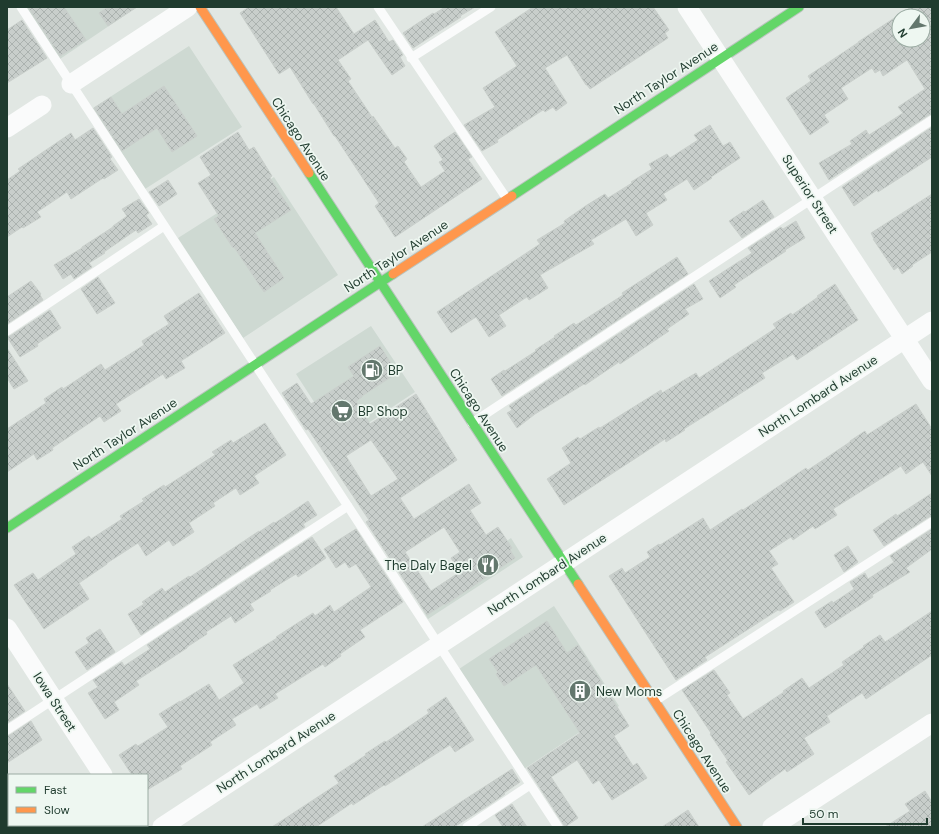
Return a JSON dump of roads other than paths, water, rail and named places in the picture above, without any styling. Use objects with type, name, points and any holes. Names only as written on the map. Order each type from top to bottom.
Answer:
[{"type":"main road","name":"Chicago Avenue","points":[[200,7],[736,827]]},
{"type":"main road","name":"North Taylor Avenue","points":[[7,528],[799,7]]},
{"type":"street","points":[[71,84],[188,7]]},
{"type":"street","name":"Superior Street","points":[[687,7],[932,381]]},
{"type":"street","points":[[7,128],[42,105]]},
{"type":"street","name":"North Lombard Avenue","points":[[162,827],[932,321]]},
{"type":"street","name":"Iowa Street","points":[[7,628],[102,774]]},
{"type":"street","points":[[772,827],[932,723]]},
{"type":"lane","points":[[21,7],[558,827]]},
{"type":"lane","points":[[378,7],[507,199]]},
{"type":"lane","points":[[411,58],[491,7]]},
{"type":"lane","points":[[472,423],[932,120]]},
{"type":"lane","points":[[7,331],[164,226]]},
{"type":"lane","points":[[7,730],[348,506]]},
{"type":"lane","points":[[654,701],[932,522]]},
{"type":"lane","points":[[467,827],[530,785]]},
{"type":"place","name":"BP","points":[[372,370]]},
{"type":"place","name":"BP Shop","points":[[342,411]]},
{"type":"place","name":"The Daly Bagel","points":[[488,565]]},
{"type":"place","name":"New Moms","points":[[580,691]]}]
